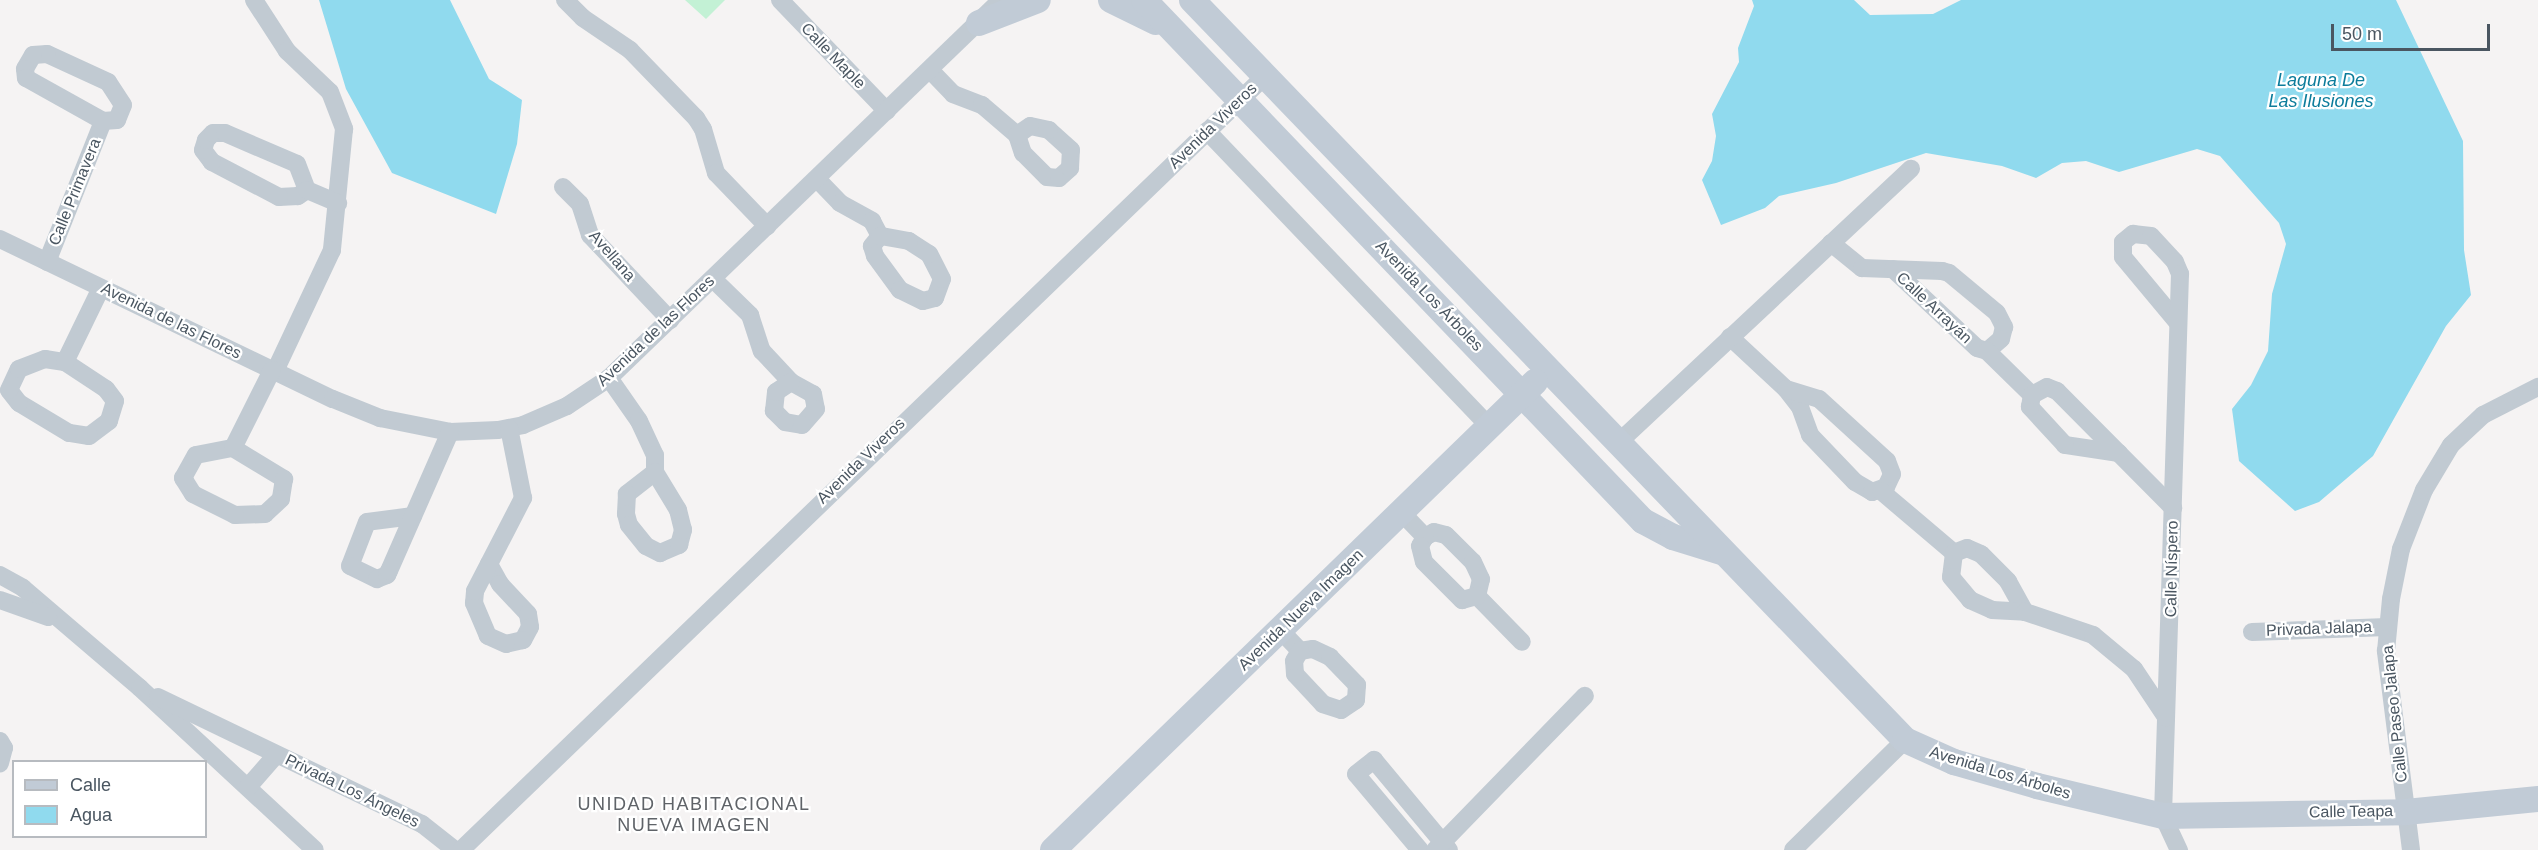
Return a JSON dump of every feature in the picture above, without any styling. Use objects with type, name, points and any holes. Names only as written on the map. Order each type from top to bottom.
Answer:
[{"type":"street","points":[[233,448],[284,479],[281,499],[265,514],[236,515],[193,494],[185,486],[184,474],[192,458],[233,448],[324,272],[335,234],[344,129],[342,115],[327,88],[275,36],[254,0]]},
{"type":"street","points":[[565,0],[583,18],[630,50],[696,118],[703,129],[716,173],[767,226]]},
{"type":"street","name":"Calle Maple","points":[[780,0],[887,111]]},
{"type":"street","points":[[992,7],[1038,0]]},
{"type":"street","points":[[1111,0],[1144,14],[1197,56]]},
{"type":"street","name":"Avenida Los Árboles","points":[[1144,0],[1643,521],[1658,531],[1708,546],[1734,561]]},
{"type":"street","name":"Avenida Los Árboles","points":[[1193,1],[1905,740],[1936,756],[1985,771],[2120,809],[2163,816]]},
{"type":"street","name":"Avenida de las Flores","points":[[0,239],[274,371],[381,418],[450,432],[509,428],[567,406],[609,378],[930,70],[992,7]]},
{"type":"street","name":"Calle Primavera","points":[[47,54],[113,86],[123,105],[121,115],[113,122],[103,121],[26,78],[25,69],[33,55],[47,54]]},
{"type":"street","points":[[930,70],[953,94],[982,105],[1017,135]]},
{"type":"street","name":"Avenida Viveros","points":[[461,850],[1265,76]]},
{"type":"street","name":"Calle Primavera","points":[[47,262],[103,121]]},
{"type":"street","points":[[1207,131],[1489,426]]},
{"type":"street","points":[[307,190],[298,196],[279,197],[212,162],[203,150],[206,140],[213,133],[225,133],[297,164],[307,190],[338,202]]},
{"type":"street","points":[[1316,179],[1341,154]]},
{"type":"street","points":[[1619,442],[1911,169]]},
{"type":"street","points":[[817,179],[840,203],[869,218],[880,236]]},
{"type":"street","name":"Avellana","points":[[563,187],[580,204],[590,235],[670,320]]},
{"type":"street","name":"Calle Níspero","points":[[2163,816],[2168,723],[2178,323],[2178,266],[2151,236],[2133,234],[2123,242],[2123,257],[2178,323]]},
{"type":"street","name":"Calle Arrayán","points":[[1831,243],[1862,268],[1893,269],[1942,271],[1957,277],[2001,320],[2001,339],[1988,351],[1977,348],[1893,269]]},
{"type":"street","points":[[713,279],[750,315],[759,347],[791,382]]},
{"type":"street","points":[[65,362],[101,288]]},
{"type":"street","points":[[1730,337],[1786,389],[1800,406],[1810,435],[1864,490],[1881,491],[1954,553]]},
{"type":"street","points":[[1988,351],[2032,395]]},
{"type":"street","points":[[45,359],[65,362],[106,389],[116,401],[109,421],[89,436],[69,433],[10,395],[19,369],[45,359]]},
{"type":"street","name":"Avenida Nueva Imagen","points":[[1053,850],[1281,631],[1548,369]]},
{"type":"street","points":[[609,378],[642,426],[655,455],[655,472]]},
{"type":"street","points":[[2032,395],[2046,387],[2057,391],[2173,508]]},
{"type":"street","name":"Calle Paseo Jalapa","points":[[2411,850],[2386,666],[2387,627],[2407,531],[2442,457],[2483,415],[2538,387]]},
{"type":"street","points":[[1786,389],[1819,399],[1887,461],[1892,474],[1881,491]]},
{"type":"street","points":[[2032,395],[2030,407],[2065,445],[2119,453]]},
{"type":"street","points":[[489,564],[524,494],[509,428]]},
{"type":"street","points":[[413,516],[450,432]]},
{"type":"street","points":[[1401,512],[1425,537]]},
{"type":"street","points":[[1434,532],[1446,535],[1473,562],[1480,579],[1477,596],[1461,600],[1424,562],[1420,546],[1425,537],[1434,532]]},
{"type":"street","points":[[1954,553],[1967,548],[1981,554],[2008,581],[2025,612]]},
{"type":"street","points":[[1954,553],[1951,577],[1970,600],[1992,610],[2025,612],[2093,635],[2120,655],[2152,691],[2168,723]]},
{"type":"street","name":"Privada Los Ángeles","points":[[0,575],[23,588],[140,688],[315,850]]},
{"type":"street","points":[[1477,596],[1522,642]]},
{"type":"street","name":"Privada Los Ángeles","points":[[0,600],[41,613],[68,627]]},
{"type":"street","name":"Privada Jalapa","points":[[2252,632],[2387,627]]},
{"type":"street","points":[[1281,631],[1300,651]]},
{"type":"street","name":"Privada Los Ángeles","points":[[140,688],[422,824],[455,850]]},
{"type":"street","points":[[1420,850],[1356,774],[1374,760],[1442,848],[1585,696]]},
{"type":"street","points":[[1800,847],[1905,740]]},
{"type":"street","points":[[0,741],[4,748],[0,763]]},
{"type":"street","name":"Privada Los Ángeles","points":[[248,787],[276,755]]},
{"type":"street","name":"Calle Teapa","points":[[2163,816],[2406,812],[2538,799]]},
{"type":"street","points":[[2163,816],[2179,850]]},
{"type":"green space","points":[[685,0],[725,0],[706,19]]},
{"type":"water","points":[[319,0],[450,0],[489,79],[522,100],[517,144],[496,214],[392,173],[346,89]]},
{"type":"water","name":"Laguna De Las Ilusiones","points":[[1752,0],[1854,0],[1870,15],[1933,14],[1961,0],[2396,0],[2463,141],[2464,250],[2471,295],[2446,326],[2373,456],[2319,502],[2295,511],[2239,461],[2232,409],[2251,385],[2268,351],[2272,294],[2286,244],[2279,223],[2220,156],[2197,149],[2119,172],[2086,161],[2062,163],[2036,178],[2002,166],[1926,153],[1836,183],[1779,196],[1765,208],[1721,225],[1702,180],[1712,161],[1716,136],[1712,114],[1739,62],[1738,48],[1754,6]]},
{"type":"district","name":"UNIDAD HABITACIONAL NUEVA IMAGEN","points":[[694,815]]}]
